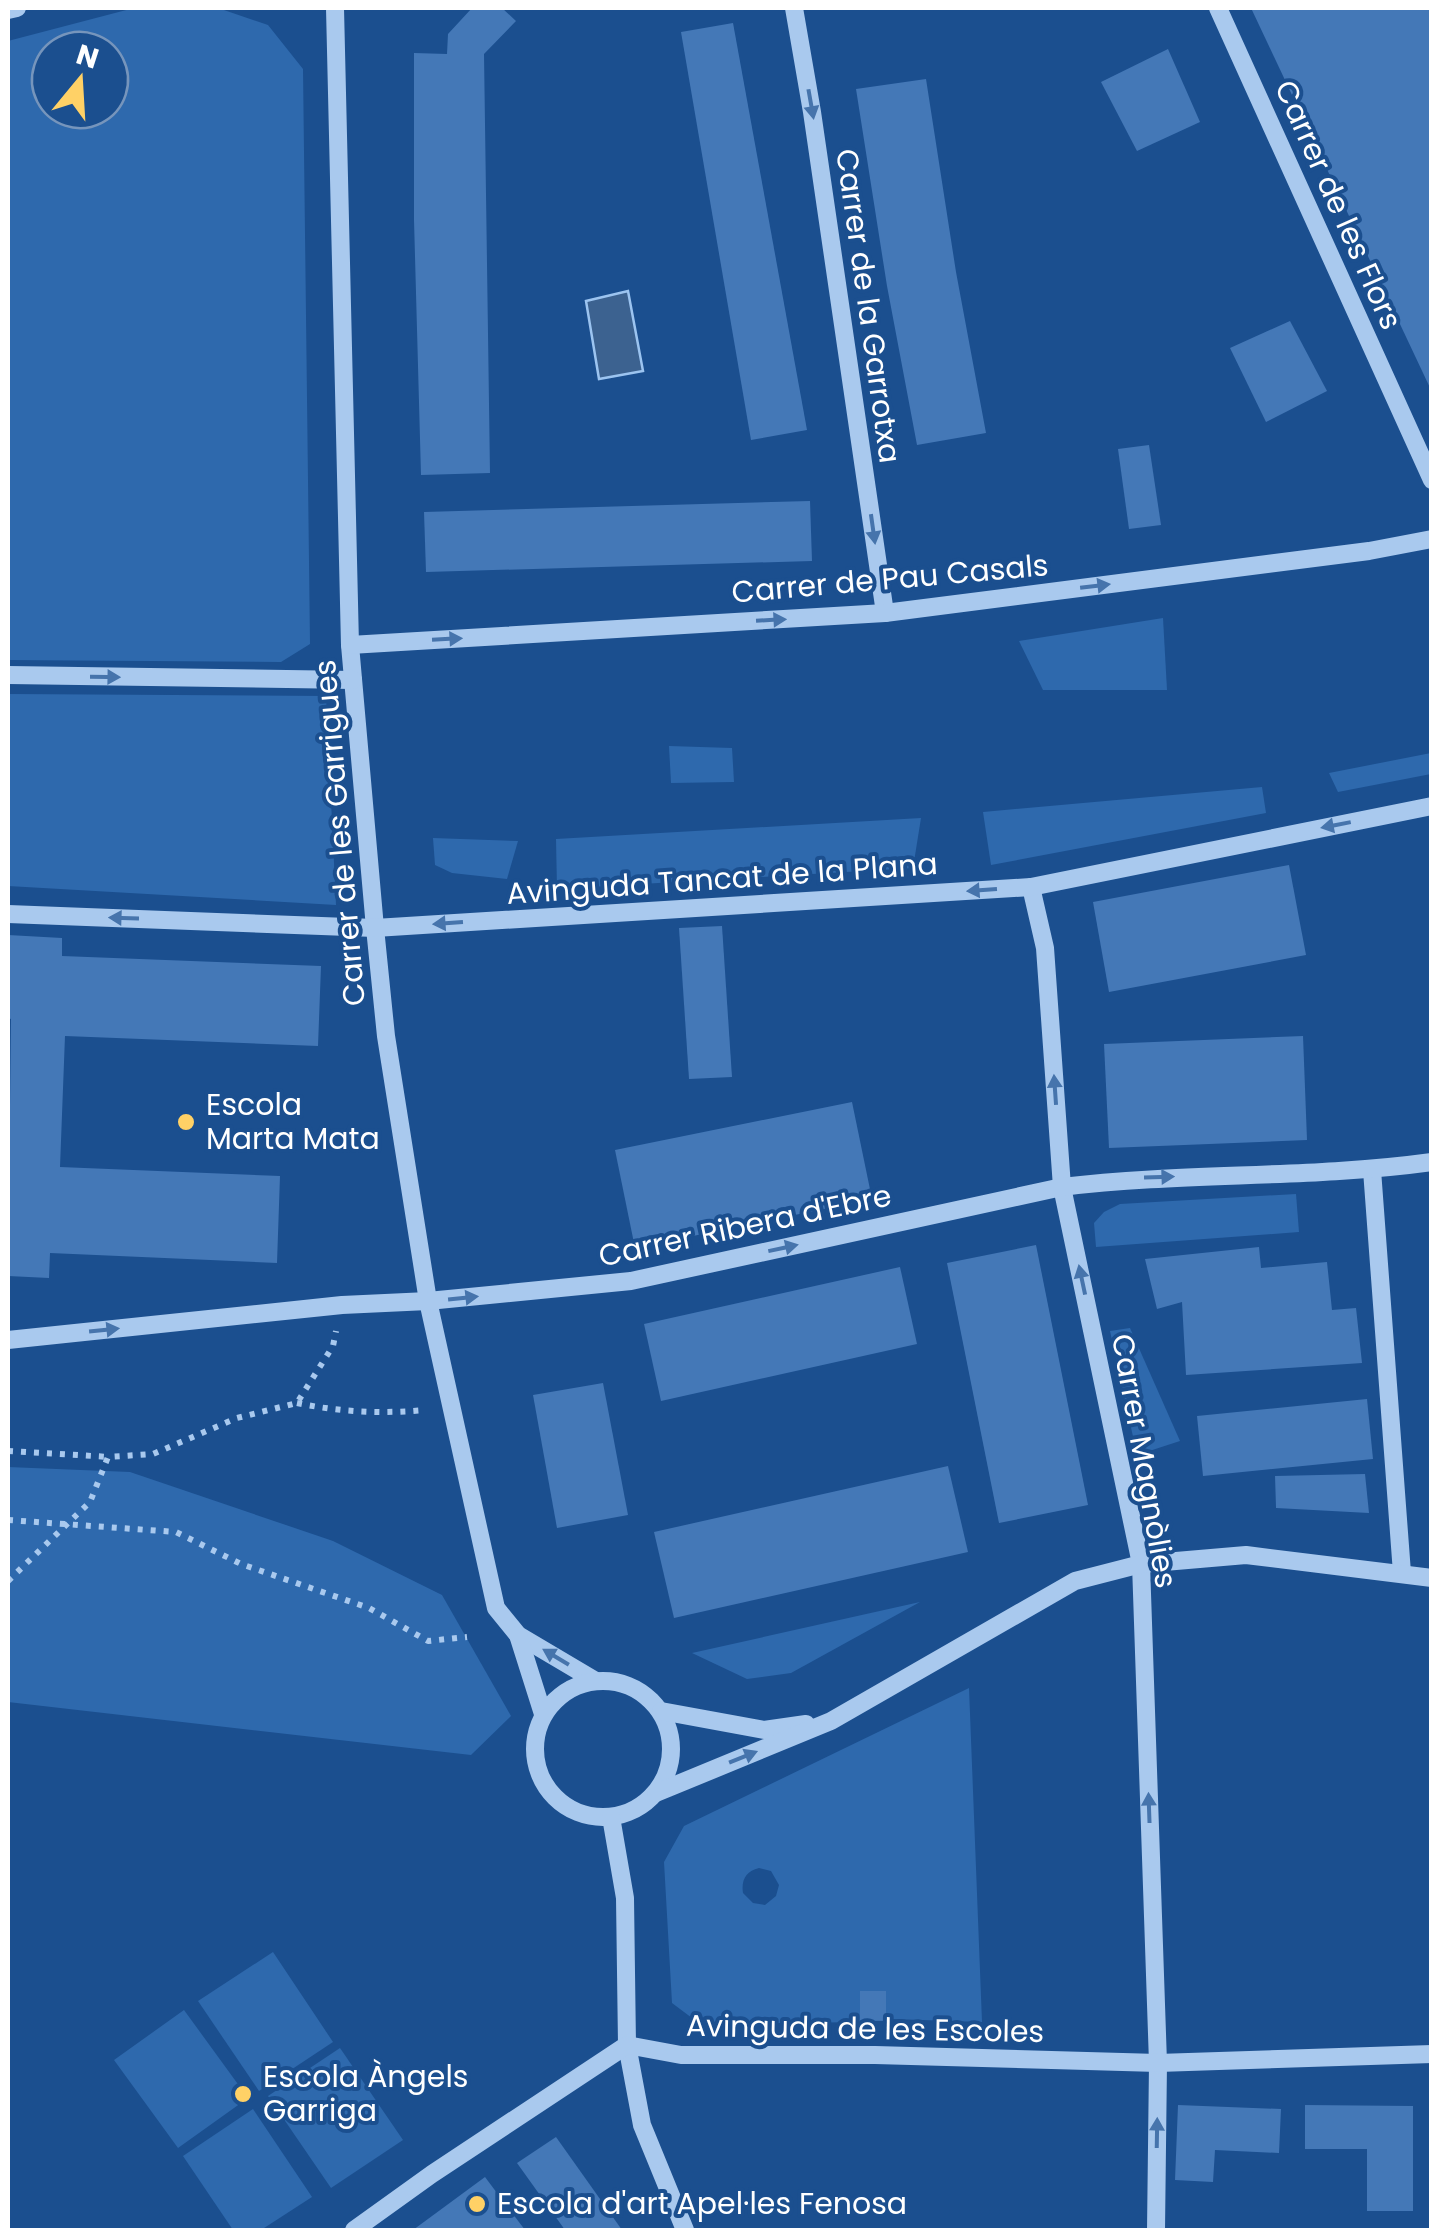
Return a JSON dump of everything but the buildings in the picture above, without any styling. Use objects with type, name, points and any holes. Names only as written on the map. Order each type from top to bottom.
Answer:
[{"type":"street","points":[[8,10],[16,8]]},
{"type":"street","name":"Carrer de les Garrigues","points":[[334,8],[350,645],[386,1036],[428,1301],[496,1608],[518,1635],[594,1680]]},
{"type":"street","name":"Carrer de la Garrotxa","points":[[794,8],[885,613]]},
{"type":"street","name":"Carrer de les Flors","points":[[1218,8],[1432,480]]},
{"type":"street","name":"Carrer de Pau Casals","points":[[350,645],[885,613],[1370,551],[1432,539]]},
{"type":"street","points":[[8,675],[353,680]]},
{"type":"street","name":"Avinguda Tancat de la Plana","points":[[8,914],[375,928],[1031,887],[1432,806]]},
{"type":"street","name":"Carrer Magnòlies","points":[[1031,887],[1045,948],[1062,1187],[1141,1564],[1158,2064],[1156,2230]]},
{"type":"street","name":"Carrer Ribera d'Ebre","points":[[8,1340],[342,1305],[632,1282],[1062,1187],[1132,1178],[1372,1170],[1432,1162]]},
{"type":"street","points":[[1372,1170],[1402,1573]]},
{"type":"street","points":[[656,1793],[669,1767],[671,1738],[661,1711],[643,1693],[619,1682],[594,1680],[564,1692],[543,1714],[534,1751],[546,1787],[574,1811],[612,1817],[636,1809],[656,1793],[831,1721],[1075,1581],[1141,1564],[1246,1555],[1432,1578]]},
{"type":"street","name":"Carrer de les Garrigues","points":[[518,1635],[543,1714]]},
{"type":"street","points":[[661,1711],[764,1730],[831,1721]]},
{"type":"street","points":[[612,1817],[625,1898],[627,2046],[642,2125],[685,2230]]},
{"type":"street","points":[[354,2230],[627,2046]]},
{"type":"street","name":"Avinguda de les Escoles","points":[[627,2046],[681,2055],[875,2055],[1158,2064],[1432,2054]]},
{"type":"path","points":[[297,1403],[333,1346],[342,1305]]},
{"type":"path","points":[[8,1451],[110,1457],[153,1454],[236,1418],[297,1403],[329,1410],[396,1413],[452,1407]]},
{"type":"path","points":[[8,1580],[90,1502],[110,1457]]},
{"type":"path","points":[[8,1520],[176,1532],[240,1564],[370,1608],[428,1641],[467,1637]]},
{"type":"shaded area","points":[[134,8],[218,8],[268,25],[303,69],[310,644],[281,662],[8,660],[8,41],[30,35],[30,130],[130,130],[130,30],[50,30]]},
{"type":"shaded area","points":[[628,291],[643,371],[599,379],[586,301]]},
{"type":"shaded area","points":[[1163,618],[1167,690],[1043,690],[1019,641]]},
{"type":"shaded area","points":[[8,694],[326,696],[336,905],[8,886]]},
{"type":"shaded area","points":[[669,746],[732,748],[734,782],[671,783]]},
{"type":"shaded area","points":[[1431,753],[1431,774],[1338,792],[1329,773]]},
{"type":"shaded area","points":[[1262,787],[1266,813],[991,865],[983,812]]},
{"type":"shaded area","points":[[921,818],[913,868],[557,889],[556,839]]},
{"type":"shaded area","points":[[433,838],[518,841],[507,879],[452,873],[435,865]]},
{"type":"shaded area","points":[[1296,1194],[1299,1232],[1096,1247],[1094,1223],[1120,1204]]},
{"type":"shaded area","points":[[1130,1328],[1180,1441],[1137,1455],[1110,1331]]},
{"type":"shaded area","points":[[8,1467],[130,1472],[333,1541],[442,1595],[511,1716],[471,1755],[8,1702]]},
{"type":"shaded area","points":[[920,1602],[791,1673],[747,1679],[692,1653]]},
{"type":"shaded area","points":[[969,1688],[982,2022],[892,2019],[700,2024],[672,2003],[664,1862],[684,1826]],"holes":[[[759,1868],[771,1871],[779,1885],[776,1896],[765,1905],[753,1903],[743,1893],[745,1877]]]},
{"type":"shaded area","points":[[273,1952],[333,2042],[259,2091],[198,2001]]},
{"type":"shaded area","points":[[184,2010],[248,2098],[178,2148],[114,2060]]},
{"type":"shaded area","points":[[340,2048],[403,2140],[331,2188],[268,2096]]},
{"type":"shaded area","points":[[253,2109],[312,2197],[261,2230],[233,2230],[183,2156]]},
{"type":"place","name":"Escola Marta Mata","points":[[186,1122]]},
{"type":"place","name":"Escola Àngels Garriga","points":[[243,2094]]},
{"type":"place","name":"Escola d'art Apel·les Fenosa","points":[[477,2204]]}]
